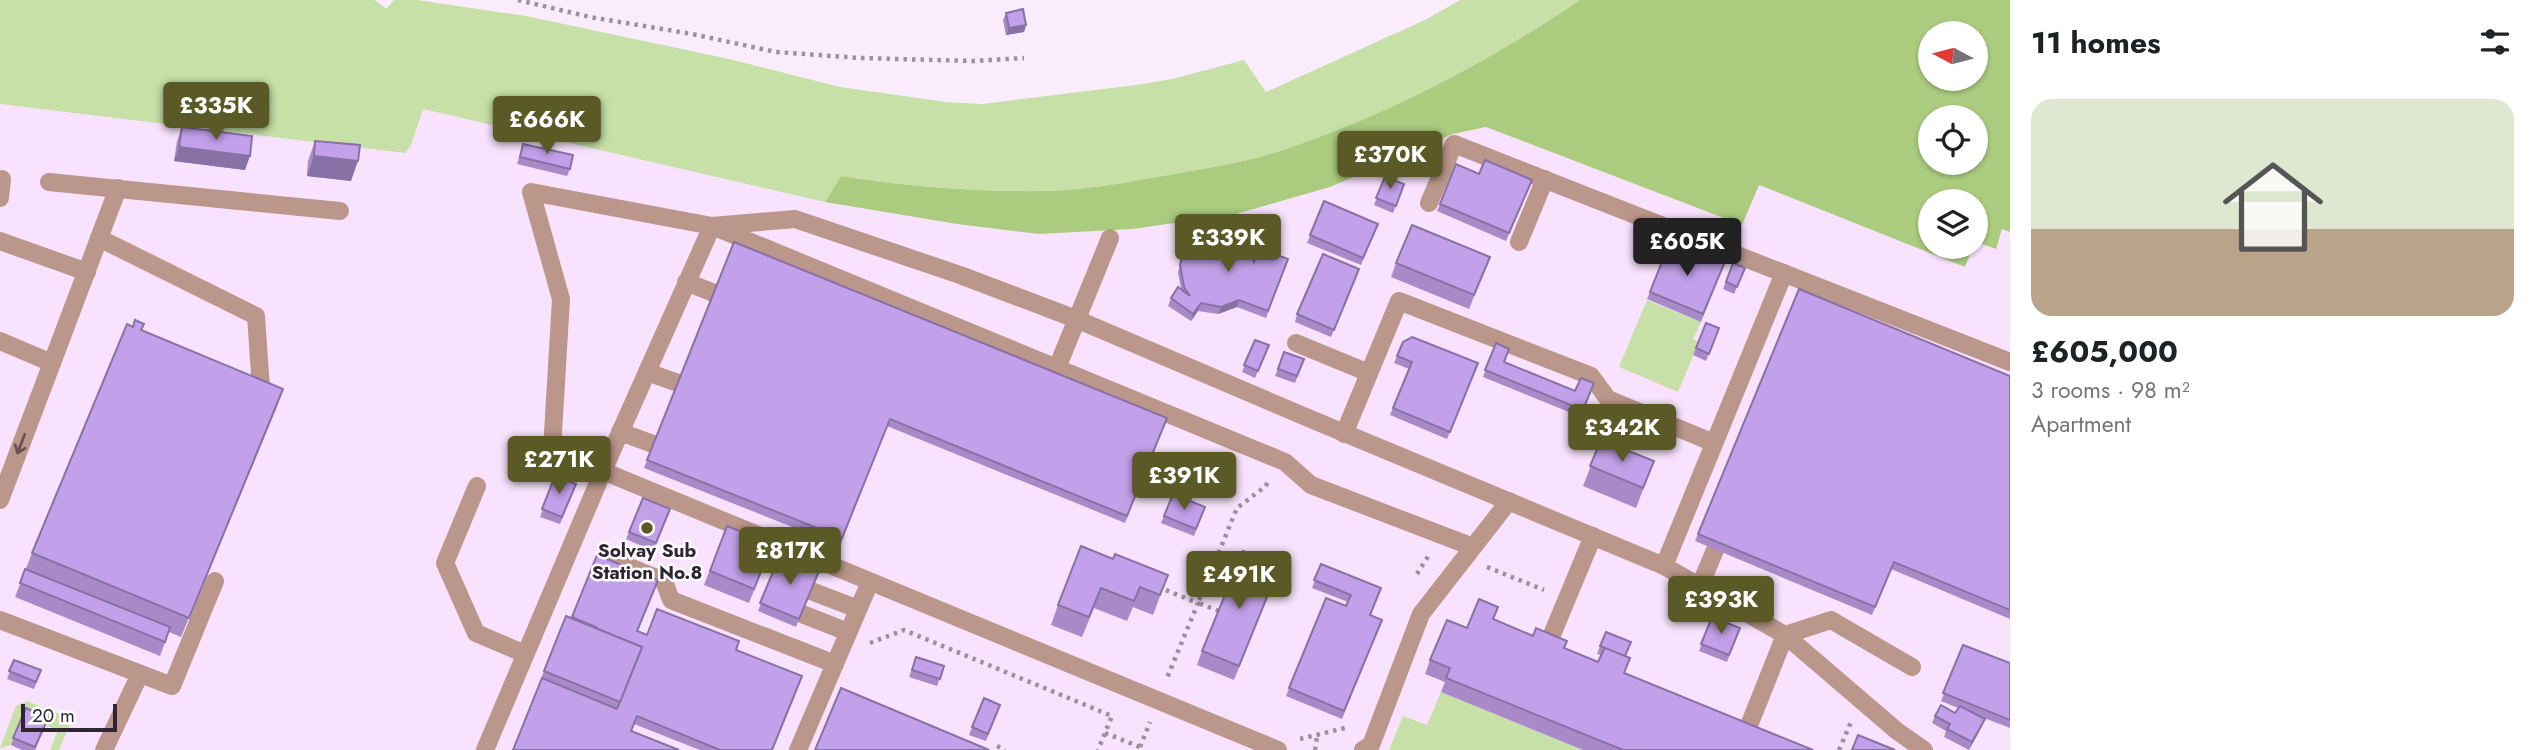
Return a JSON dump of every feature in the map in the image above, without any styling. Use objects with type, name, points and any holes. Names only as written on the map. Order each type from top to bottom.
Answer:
[{"type":"lane","points":[[1429,203],[1454,144],[2010,362]]},
{"type":"lane","points":[[1519,242],[1545,179]]},
{"type":"lane","points":[[0,180],[0,198]]},
{"type":"lane","points":[[49,182],[340,211]]},
{"type":"lane","points":[[1,496],[118,188]]},
{"type":"lane","points":[[1278,750],[552,450],[561,299],[531,192],[712,226],[885,304],[1155,414],[1285,462],[1311,485],[1440,534],[1468,553]]},
{"type":"lane","points":[[712,226],[795,219],[960,275],[1076,319],[1664,566],[1785,635],[1897,731],[1924,750]]},
{"type":"lane","points":[[485,750],[603,471],[712,226]]},
{"type":"lane","points":[[99,238],[256,316],[262,403]]},
{"type":"lane","points":[[1049,369],[1076,319],[1110,239]]},
{"type":"lane","points":[[0,241],[86,272]]},
{"type":"lane","points":[[1664,566],[1784,273]]},
{"type":"lane","points":[[686,282],[714,293]]},
{"type":"lane","points":[[1344,433],[1399,301],[1591,376],[1608,399],[1714,443]]},
{"type":"lane","points":[[1772,301],[1791,309]]},
{"type":"lane","points":[[0,341],[52,363]]},
{"type":"lane","points":[[1296,343],[1369,373]]},
{"type":"lane","points":[[647,372],[678,383]]},
{"type":"lane","points":[[620,432],[653,444]]},
{"type":"lane","points":[[477,486],[445,563],[477,633],[525,654]]},
{"type":"lane","points":[[1363,750],[1371,746],[1420,614],[1509,501]]},
{"type":"lane","points":[[1546,649],[1593,536]]},
{"type":"lane","points":[[1700,586],[1715,550]]},
{"type":"lane","points":[[610,559],[664,581],[671,600],[837,659]]},
{"type":"lane","points":[[0,620],[172,686],[215,581]]},
{"type":"lane","points":[[798,750],[870,582]]},
{"type":"lane","points":[[811,592],[858,609]]},
{"type":"lane","points":[[802,614],[848,632]]},
{"type":"lane","points":[[1785,635],[1831,620],[1912,667]]},
{"type":"lane","points":[[1744,738],[1785,635]]},
{"type":"lane","points":[[104,750],[140,674]]},
{"type":"path","points":[[518,0],[590,17],[692,34],[776,52],[860,58],[973,61],[1024,58]]},
{"type":"path","points":[[1105,733],[1139,748],[1237,508],[1266,486],[1277,459]]},
{"type":"path","points":[[1411,583],[1435,547],[1440,534]]},
{"type":"path","points":[[1468,553],[1546,590],[1541,602]]},
{"type":"path","points":[[1154,585],[1219,611]]},
{"type":"path","points":[[837,659],[904,630],[1112,716],[1098,750]]},
{"type":"path","points":[[1839,750],[1852,718]]},
{"type":"path","points":[[1290,735],[1302,740],[1354,726]]},
{"type":"path","points":[[1315,750],[1317,737]]},
{"type":"path","points":[[996,747],[1005,750]]},
{"type":"shaded area","points":[[0,104],[405,153],[411,145],[423,109],[824,202],[957,224],[1039,234],[1133,229],[1236,214],[1330,187],[1453,134],[1486,127],[1741,224],[1759,185],[1918,249],[1918,259],[1944,259],[1964,267],[1968,259],[1988,259],[1988,246],[1995,249],[2002,229],[2010,232],[2010,750],[0,750]]},
{"type":"green space","points":[[0,0],[375,0],[386,9],[394,0],[417,0],[526,16],[729,59],[840,87],[946,102],[982,104],[1172,79],[1244,60],[1266,92],[1427,19],[1460,0],[1580,0],[1471,67],[1434,86],[1356,122],[1264,156],[1138,180],[1047,191],[944,188],[841,176],[825,202],[423,109],[411,145],[405,153],[0,104]]},
{"type":"green space","points":[[1580,0],[2010,0],[2010,232],[2002,229],[1996,249],[1988,246],[1988,189],[1918,189],[1918,248],[1759,185],[1742,225],[1486,127],[1453,134],[1330,187],[1236,214],[1133,229],[1039,234],[957,224],[825,202],[841,176],[944,188],[1047,191],[1108,185],[1250,159],[1317,138],[1395,105],[1508,45]]},
{"type":"green space","points":[[1945,259],[1968,259],[1965,267]]},
{"type":"green space","points":[[1647,300],[1701,322],[1693,339],[1699,342],[1678,392],[1619,367]]},
{"type":"green space","points":[[1441,692],[1583,750],[1389,750],[1403,716],[1427,725]]},
{"type":"green space","points":[[27,701],[72,719],[59,750],[50,750],[58,730],[23,716],[11,745],[0,748],[16,706]]},
{"type":"building","points":[[1023,9],[1026,25],[1009,28],[1006,13]]},
{"type":"building","points":[[182,127],[252,136],[250,156],[179,147]]},
{"type":"building","points":[[315,141],[360,145],[358,161],[314,156]]},
{"type":"building","points":[[523,144],[573,155],[570,169],[520,157]]},
{"type":"building","points":[[1485,160],[1532,180],[1509,233],[1440,204],[1456,164],[1479,174]]},
{"type":"building","points":[[1385,177],[1404,184],[1396,206],[1376,198]]},
{"type":"building","points":[[1324,201],[1378,224],[1363,258],[1310,235]]},
{"type":"building","points":[[1412,225],[1490,257],[1474,295],[1396,263]]},
{"type":"building","points":[[1221,233],[1232,235],[1249,250],[1254,262],[1259,248],[1288,259],[1268,311],[1239,300],[1221,307],[1201,303],[1193,314],[1171,298],[1178,287],[1190,296],[1184,287],[1180,265],[1183,253],[1199,237]]},
{"type":"building","points":[[734,242],[1167,418],[1127,516],[890,419],[842,538],[647,460]]},
{"type":"building","points":[[1670,242],[1724,264],[1703,314],[1650,292]]},
{"type":"building","points":[[1323,254],[1359,269],[1334,330],[1297,314]]},
{"type":"building","points":[[1733,263],[1745,268],[1737,287],[1726,282]]},
{"type":"building","points":[[1799,289],[2010,376],[2010,610],[1894,562],[1875,607],[1698,534]]},
{"type":"building","points":[[135,320],[144,324],[141,330],[283,389],[189,618],[32,553],[127,324],[133,327]]},
{"type":"building","points":[[1706,323],[1719,328],[1709,354],[1696,348]]},
{"type":"building","points":[[1412,337],[1478,363],[1450,432],[1393,408],[1412,362],[1397,356],[1403,342]]},
{"type":"building","points":[[1255,340],[1269,345],[1258,371],[1244,365]]},
{"type":"building","points":[[1496,343],[1509,349],[1504,362],[1575,391],[1581,378],[1594,383],[1583,410],[1485,370]]},
{"type":"building","points":[[1284,352],[1304,359],[1297,376],[1278,369]]},
{"type":"building","points":[[1601,440],[1654,461],[1643,488],[1590,466]]},
{"type":"building","points":[[555,476],[576,484],[562,517],[542,509]]},
{"type":"building","points":[[1173,494],[1205,507],[1196,529],[1164,516]]},
{"type":"building","name":"Solvay Sub Station No.8","points":[[643,498],[670,509],[656,543],[629,532]]},
{"type":"building","points":[[727,526],[772,544],[754,589],[710,571]]},
{"type":"building","points":[[1081,546],[1113,559],[1115,554],[1168,575],[1160,595],[1140,587],[1134,601],[1101,588],[1089,617],[1058,605]]},
{"type":"building","points":[[1243,551],[1272,563],[1259,594],[1267,597],[1239,666],[1202,651]]},
{"type":"building","points":[[597,555],[658,580],[637,631],[647,635],[657,609],[739,641],[736,650],[802,676],[772,750],[720,750],[637,716],[631,731],[679,750],[513,750],[542,678],[617,709],[642,647],[572,617]]},
{"type":"building","points":[[780,555],[819,571],[799,619],[760,603]]},
{"type":"building","points":[[1321,564],[1381,588],[1370,615],[1382,620],[1344,711],[1289,688],[1326,598],[1346,606],[1351,595],[1314,580]]},
{"type":"building","points":[[25,569],[170,627],[165,642],[20,583]]},
{"type":"building","points":[[1479,599],[1498,607],[1493,619],[1533,636],[1536,628],[1567,641],[1564,648],[1598,662],[1605,647],[1630,658],[1624,673],[1813,750],[1623,750],[1446,678],[1450,668],[1430,660],[1447,620],[1467,628]]},
{"type":"building","points":[[566,616],[642,647],[620,702],[544,671]]},
{"type":"building","points":[[1712,617],[1740,628],[1729,655],[1701,644]]},
{"type":"building","points":[[1606,632],[1631,642],[1625,656],[1600,646]]},
{"type":"building","points":[[1963,645],[2010,663],[2010,720],[1943,693]]},
{"type":"building","points":[[916,657],[944,666],[940,679],[912,670]]},
{"type":"building","points":[[14,660],[41,670],[36,682],[9,671]]},
{"type":"building","points":[[841,688],[989,750],[815,750]]},
{"type":"building","points":[[984,698],[1000,705],[988,734],[972,727]]},
{"type":"building","points":[[1941,705],[1955,713],[1960,706],[1985,719],[1972,742],[1947,729],[1950,724],[1935,716]]},
{"type":"building","points":[[26,708],[48,718],[35,747],[13,738]]},
{"type":"building","points":[[1858,735],[1895,750],[1852,750]]},
{"type":"place","name":"Solvay Sub Station No.8","points":[[647,528]]}]
